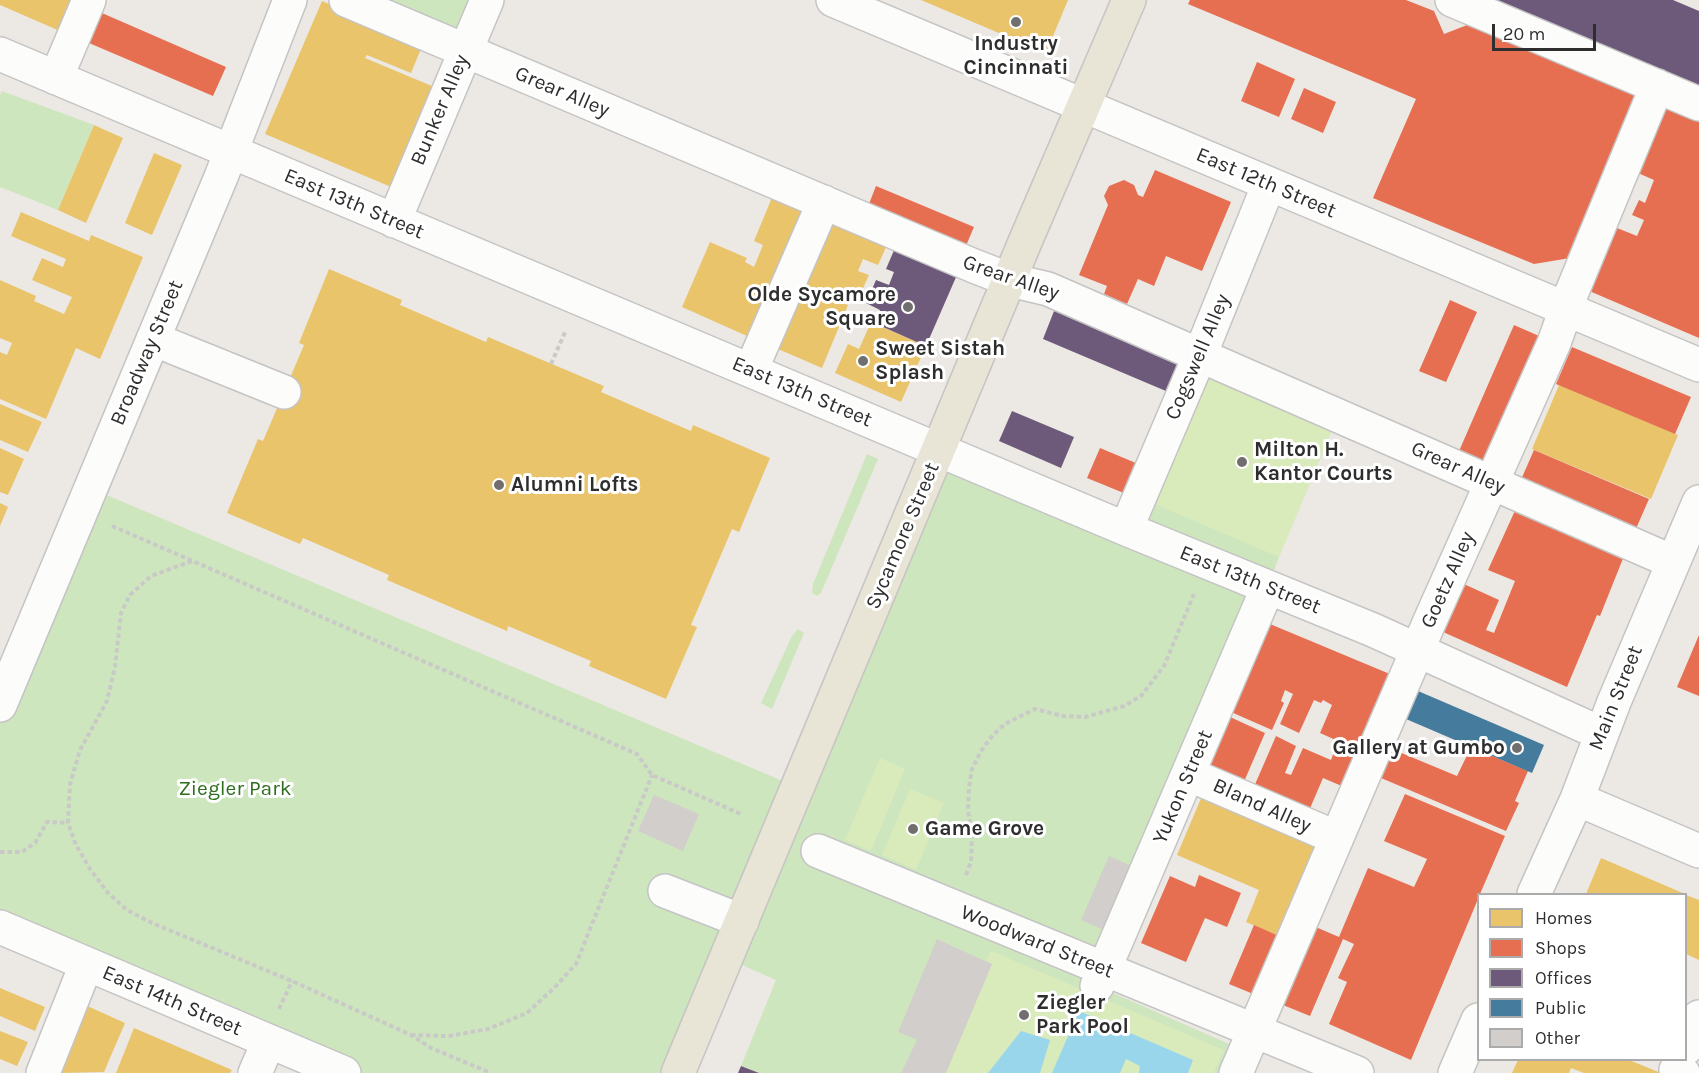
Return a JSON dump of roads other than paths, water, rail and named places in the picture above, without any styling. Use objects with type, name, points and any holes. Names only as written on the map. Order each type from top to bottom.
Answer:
[{"type":"main road","name":"Sycamore Street","points":[[678,1073],[1129,0]]},
{"type":"street","points":[[56,78],[89,0]]},
{"type":"street","name":"Broadway Street","points":[[0,705],[231,153],[290,0]]},
{"type":"street","name":"Grear Alley","points":[[346,0],[1010,280],[1048,289],[1673,562]]},
{"type":"street","name":"Bunker Alley","points":[[394,221],[487,0]]},
{"type":"street","name":"East 12th Street","points":[[832,0],[1699,365]]},
{"type":"street","points":[[1452,0],[1699,104]]},
{"type":"street","name":"East 13th Street","points":[[0,54],[1418,650],[1602,734]]},
{"type":"street","name":"Goetz Alley","points":[[1236,1073],[1418,650],[1554,343],[1565,310],[1657,86]]},
{"type":"street","name":"Cogswell Alley","points":[[1126,529],[1269,184]]},
{"type":"street","points":[[751,370],[824,202]]},
{"type":"street","points":[[153,339],[284,392]]},
{"type":"street","name":"Main Street","points":[[1534,893],[1577,799],[1699,502]]},
{"type":"street","name":"Yukon Street","points":[[1101,978],[1269,587]]},
{"type":"street","name":"Bland Alley","points":[[1188,774],[1337,838]]},
{"type":"street","points":[[1577,799],[1699,851]]},
{"type":"street","name":"Woodward Street","points":[[818,851],[948,904],[1101,978],[1254,1030],[1357,1073]]},
{"type":"street","points":[[665,891],[742,921]]},
{"type":"street","name":"East 14th Street","points":[[0,927],[86,965],[272,1028],[344,1073]]},
{"type":"street","points":[[43,1073],[86,965]]},
{"type":"street","points":[[1687,1047],[1699,1017]]},
{"type":"street","points":[[1455,1073],[1477,1024]]},
{"type":"street","points":[[255,1073],[272,1028]]},
{"type":"water","points":[[1079,1011],[1193,1060],[1188,1073],[1139,1073],[1140,1066],[1126,1059],[1120,1073],[1052,1073]]},
{"type":"water","points":[[1021,1031],[1050,1040],[1040,1073],[988,1073]]},
{"type":"place","name":"Industry Cincinnati","points":[[1016,22]]},
{"type":"place","name":"Olde Sycamore Square","points":[[908,307]]},
{"type":"place","name":"Sweet Sistah Splash","points":[[863,361]]},
{"type":"place","name":"Milton H. Kantor Courts","points":[[1242,462]]},
{"type":"place","name":"Alumni Lofts","points":[[499,485]]},
{"type":"place","name":"Gallery at Gumbo","points":[[1517,748]]},
{"type":"place","name":"Game Grove","points":[[913,829]]},
{"type":"place","name":"Ziegler Park Pool","points":[[1024,1015]]},
{"type":"park label","name":"Ziegler Park","points":[[235,789]]}]
